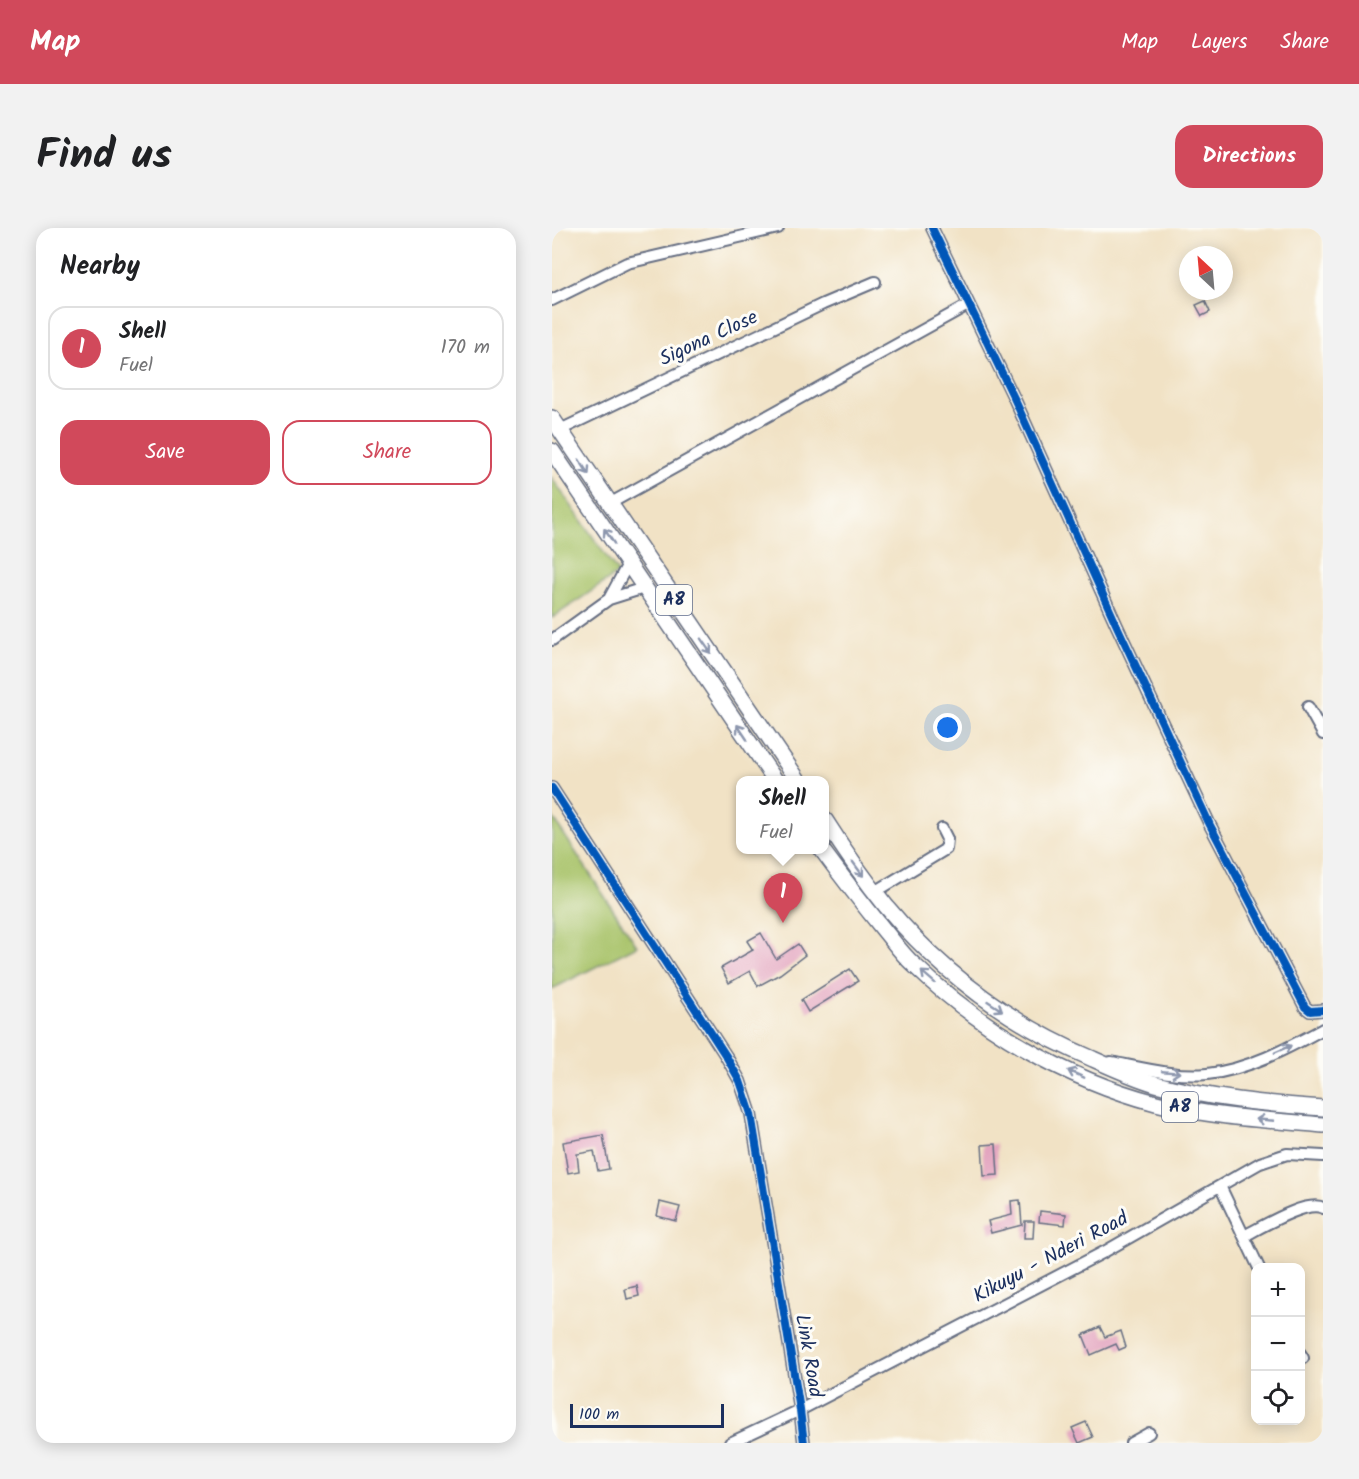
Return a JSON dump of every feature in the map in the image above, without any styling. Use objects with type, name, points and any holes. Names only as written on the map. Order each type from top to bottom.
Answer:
[{"type":"highway","name":"A8","points":[[556,424],[795,776]]},
{"type":"highway","name":"A8","points":[[552,451],[772,776]]},
{"type":"highway","name":"A8","points":[[829,826],[875,892],[922,944],[976,993],[1054,1042],[1154,1083],[1182,1090],[1235,1100],[1323,1108]]},
{"type":"highway","name":"A8","points":[[826,854],[854,893],[912,963],[964,1009],[1044,1059],[1103,1086],[1158,1103],[1242,1118],[1323,1125]]},
{"type":"street","points":[[552,300],[627,263],[778,228]]},
{"type":"street","points":[[932,228],[1019,408],[1210,825],[1305,1007],[1310,1011],[1323,1010]]},
{"type":"street","name":"Sigona Close","points":[[556,424],[875,282]]},
{"type":"street","points":[[609,504],[968,305]]},
{"type":"street","points":[[609,599],[628,564]]},
{"type":"street","points":[[552,640],[609,599],[644,588]]},
{"type":"street","points":[[1308,707],[1323,734]]},
{"type":"street","name":"Link Road","points":[[552,788],[740,1080],[749,1105],[756,1140],[804,1443]]},
{"type":"street","points":[[875,892],[946,849],[947,839],[942,830]]},
{"type":"street","points":[[1054,1042],[1108,1061],[1154,1071],[1207,1074],[1241,1066],[1297,1043],[1323,1029]]},
{"type":"street","name":"Kikuyu - Nderi Road","points":[[729,1443],[800,1410],[1104,1252],[1273,1158],[1287,1154],[1323,1156]]},
{"type":"street","points":[[1220,1186],[1257,1263]]},
{"type":"street","points":[[1244,1236],[1308,1206],[1323,1208]]},
{"type":"street","points":[[1131,1443],[1149,1433]]},
{"type":"green space","points":[[552,478],[618,573],[552,618]]},
{"type":"green space","points":[[552,816],[637,946],[552,989]]},
{"type":"building","points":[[1205,301],[1210,312],[1202,316],[1196,305]]},
{"type":"building","points":[[761,933],[776,959],[798,944],[805,955],[780,974],[758,986],[750,971],[729,983],[721,968],[753,950],[747,941]]},
{"type":"building","points":[[850,969],[858,981],[808,1012],[801,1000]]},
{"type":"building","points":[[603,1135],[609,1169],[598,1171],[594,1151],[577,1154],[579,1171],[568,1173],[563,1142]]},
{"type":"building","points":[[996,1144],[998,1175],[984,1176],[982,1145]]},
{"type":"building","points":[[1020,1200],[1022,1225],[991,1233],[988,1221],[1012,1215],[1011,1201]]},
{"type":"building","points":[[660,1202],[680,1207],[676,1221],[657,1216]]},
{"type":"building","points":[[1040,1211],[1066,1214],[1065,1225],[1039,1222]]},
{"type":"building","points":[[1025,1221],[1034,1221],[1033,1238],[1024,1238]]},
{"type":"building","points":[[637,1286],[639,1296],[627,1299],[625,1289]]},
{"type":"building","points":[[1100,1327],[1105,1337],[1121,1331],[1126,1347],[1119,1350],[1116,1344],[1091,1355],[1083,1335]]},
{"type":"building","points":[[1086,1422],[1093,1437],[1079,1443],[1072,1428]]},
{"type":"cycle path","points":[[932,228],[1014,398],[1210,825],[1305,1007],[1310,1011],[1323,1010]]},
{"type":"cycle path","points":[[552,788],[740,1081],[751,1114],[804,1443]]},
{"type":"place","name":"Shell","points":[[783,923]]}]
